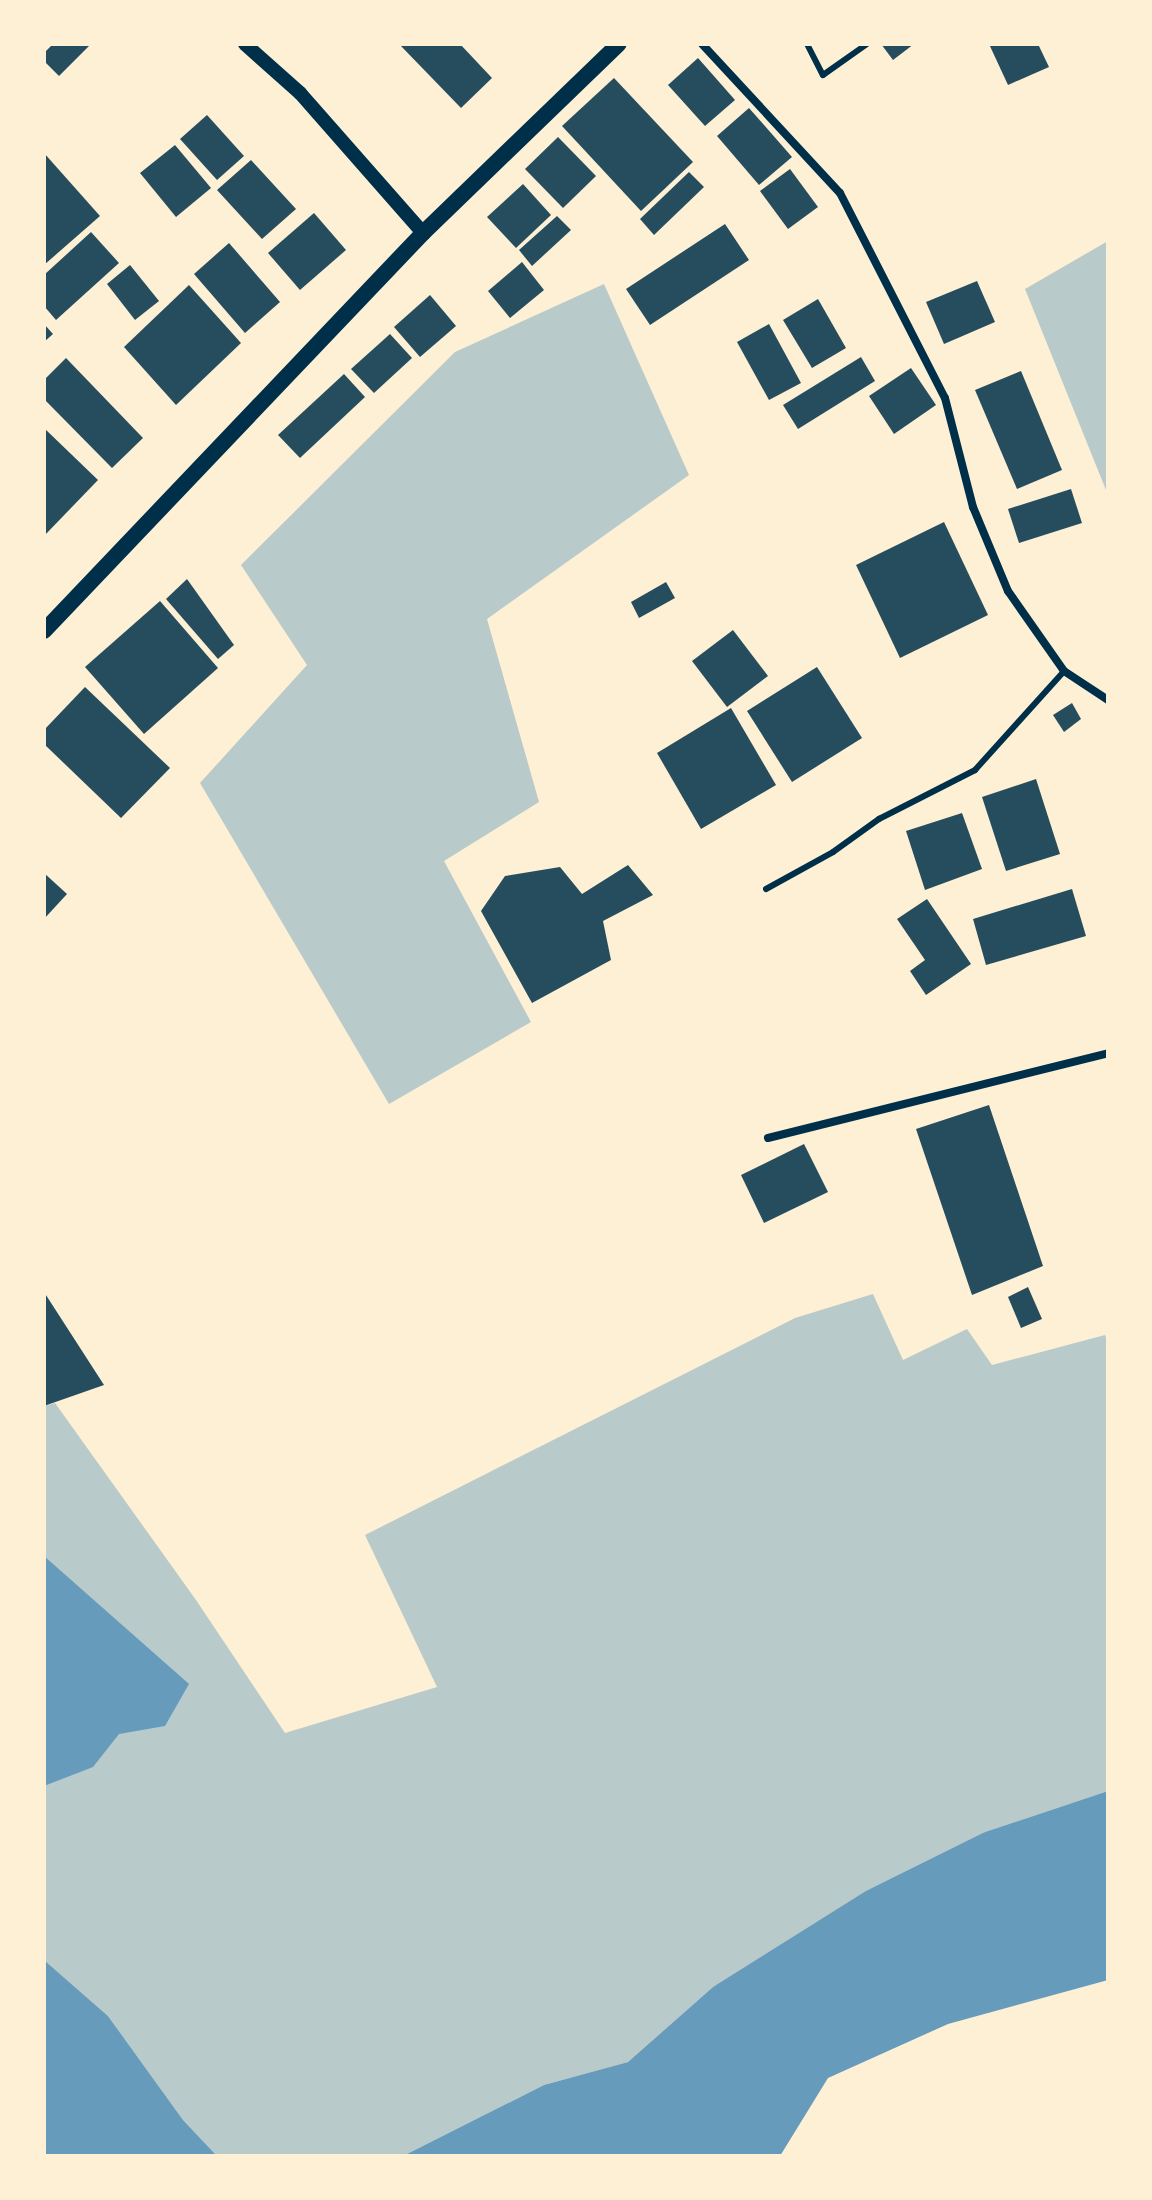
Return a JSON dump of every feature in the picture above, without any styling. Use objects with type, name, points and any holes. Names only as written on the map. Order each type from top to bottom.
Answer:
[{"type":"main road","points":[[44,631],[423,233],[619,44]]},
{"type":"street","points":[[245,44],[300,93],[423,233]]},
{"type":"street","points":[[702,44],[840,193],[945,398],[973,507],[1008,591],[1064,671],[1108,700]]},
{"type":"street","points":[[768,1138],[1108,1053]]},
{"type":"lane","points":[[807,44],[823,75],[867,44]]},
{"type":"lane","points":[[766,889],[833,852],[879,819],[975,770],[1064,671]]},
{"type":"shaded area","points":[[1108,241],[1108,495],[1025,289]]},
{"type":"shaded area","points":[[604,284],[689,475],[487,619],[539,802],[444,861],[531,1022],[389,1104],[200,783],[307,665],[241,565],[455,352]]},
{"type":"shaded area","points":[[873,1294],[903,1360],[967,1329],[992,1365],[1105,1335],[1108,1342],[1108,1791],[985,1832],[713,1987],[628,2062],[544,2085],[403,2156],[217,2156],[183,2120],[108,2016],[44,1960],[44,1406],[55,1403],[196,1600],[285,1733],[437,1687],[365,1535],[795,1318]]},
{"type":"water","points":[[44,1556],[189,1684],[165,1726],[119,1734],[93,1767],[44,1786]]},
{"type":"water","points":[[1108,1791],[1108,1980],[948,2024],[828,2078],[780,2156],[403,2156],[544,2085],[628,2062],[713,1987],[866,1891],[985,1832]]},
{"type":"water","points":[[44,1960],[108,2016],[183,2120],[217,2156],[44,2156]]},
{"type":"building","points":[[53,44],[91,44],[59,76],[44,61],[44,53]]},
{"type":"building","points":[[399,44],[460,44],[492,78],[461,108]]},
{"type":"building","points":[[881,44],[914,44],[893,60]]},
{"type":"building","points":[[989,44],[1038,44],[1049,67],[1008,85]]},
{"type":"building","points":[[698,58],[735,100],[705,126],[668,85]]},
{"type":"building","points":[[614,78],[693,162],[641,211],[562,126]]},
{"type":"building","points":[[749,108],[792,157],[759,185],[717,136]]},
{"type":"building","points":[[207,115],[244,156],[217,180],[180,139]]},
{"type":"building","points":[[558,137],[596,176],[563,208],[525,169]]},
{"type":"building","points":[[175,145],[211,188],[176,217],[140,173]]},
{"type":"building","points":[[44,153],[100,216],[44,265]]},
{"type":"building","points":[[251,160],[296,209],[262,239],[217,190]]},
{"type":"building","points":[[790,169],[818,207],[788,229],[760,191]]},
{"type":"building","points":[[689,172],[704,187],[654,235],[640,219]]},
{"type":"building","points":[[523,184],[551,215],[516,248],[487,217]]},
{"type":"building","points":[[314,213],[346,250],[300,290],[268,253]]},
{"type":"building","points":[[557,216],[571,230],[532,266],[519,250]]},
{"type":"building","points":[[725,224],[749,260],[650,325],[626,289]]},
{"type":"building","points":[[91,232],[119,263],[56,320],[44,306],[44,275]]},
{"type":"building","points":[[229,243],[280,302],[245,333],[194,274]]},
{"type":"building","points":[[522,262],[544,290],[510,318],[488,291]]},
{"type":"building","points":[[130,265],[159,301],[135,320],[107,284]]},
{"type":"building","points":[[977,281],[995,322],[944,344],[926,302]]},
{"type":"building","points":[[189,285],[241,343],[176,405],[124,347]]},
{"type":"building","points":[[430,295],[456,326],[420,357],[394,327]]},
{"type":"building","points":[[818,299],[846,348],[812,368],[783,320]]},
{"type":"building","points":[[44,324],[53,334],[44,342]]},
{"type":"building","points":[[769,324],[801,383],[769,400],[737,342]]},
{"type":"building","points":[[390,334],[412,358],[374,393],[351,369]]},
{"type":"building","points":[[861,357],[875,381],[798,429],[783,405]]},
{"type":"building","points":[[66,358],[143,438],[112,468],[44,399],[44,380]]},
{"type":"building","points":[[911,368],[936,405],[894,434],[869,396]]},
{"type":"building","points":[[1021,371],[1062,470],[1017,489],[975,390]]},
{"type":"building","points":[[344,374],[365,397],[300,458],[278,435]]},
{"type":"building","points":[[44,428],[98,480],[44,536]]},
{"type":"building","points":[[1071,489],[1082,523],[1019,543],[1008,509]]},
{"type":"building","points":[[944,522],[988,615],[900,658],[856,565]]},
{"type":"building","points":[[187,579],[234,645],[218,659],[166,599]]},
{"type":"building","points":[[666,582],[675,598],[639,618],[631,602]]},
{"type":"building","points":[[160,601],[218,668],[144,734],[85,667]]},
{"type":"building","points":[[733,630],[768,676],[727,707],[692,661]]},
{"type":"building","points":[[817,667],[862,738],[792,782],[747,711]]},
{"type":"building","points":[[85,687],[170,768],[121,818],[44,744],[44,730]]},
{"type":"building","points":[[1072,703],[1081,719],[1064,732],[1053,715]]},
{"type":"building","points":[[731,708],[776,785],[701,829],[657,753]]},
{"type":"building","points":[[1036,779],[1060,854],[1006,871],[982,797]]},
{"type":"building","points":[[962,813],[982,869],[925,890],[906,831]]},
{"type":"building","points":[[628,865],[653,895],[603,921],[611,960],[532,1003],[481,911],[505,876],[560,867],[582,894]]},
{"type":"building","points":[[44,873],[67,894],[44,919]]},
{"type":"building","points":[[1072,889],[1086,936],[986,965],[973,919]]},
{"type":"building","points":[[927,899],[971,964],[926,995],[910,971],[925,960],[897,919]]},
{"type":"building","points":[[989,1105],[1043,1266],[972,1295],[916,1129]]},
{"type":"building","points":[[804,1144],[828,1192],[764,1223],[741,1175]]},
{"type":"building","points":[[1028,1287],[1042,1319],[1021,1328],[1008,1297]]},
{"type":"building","points":[[44,1292],[104,1385],[44,1406]]}]
